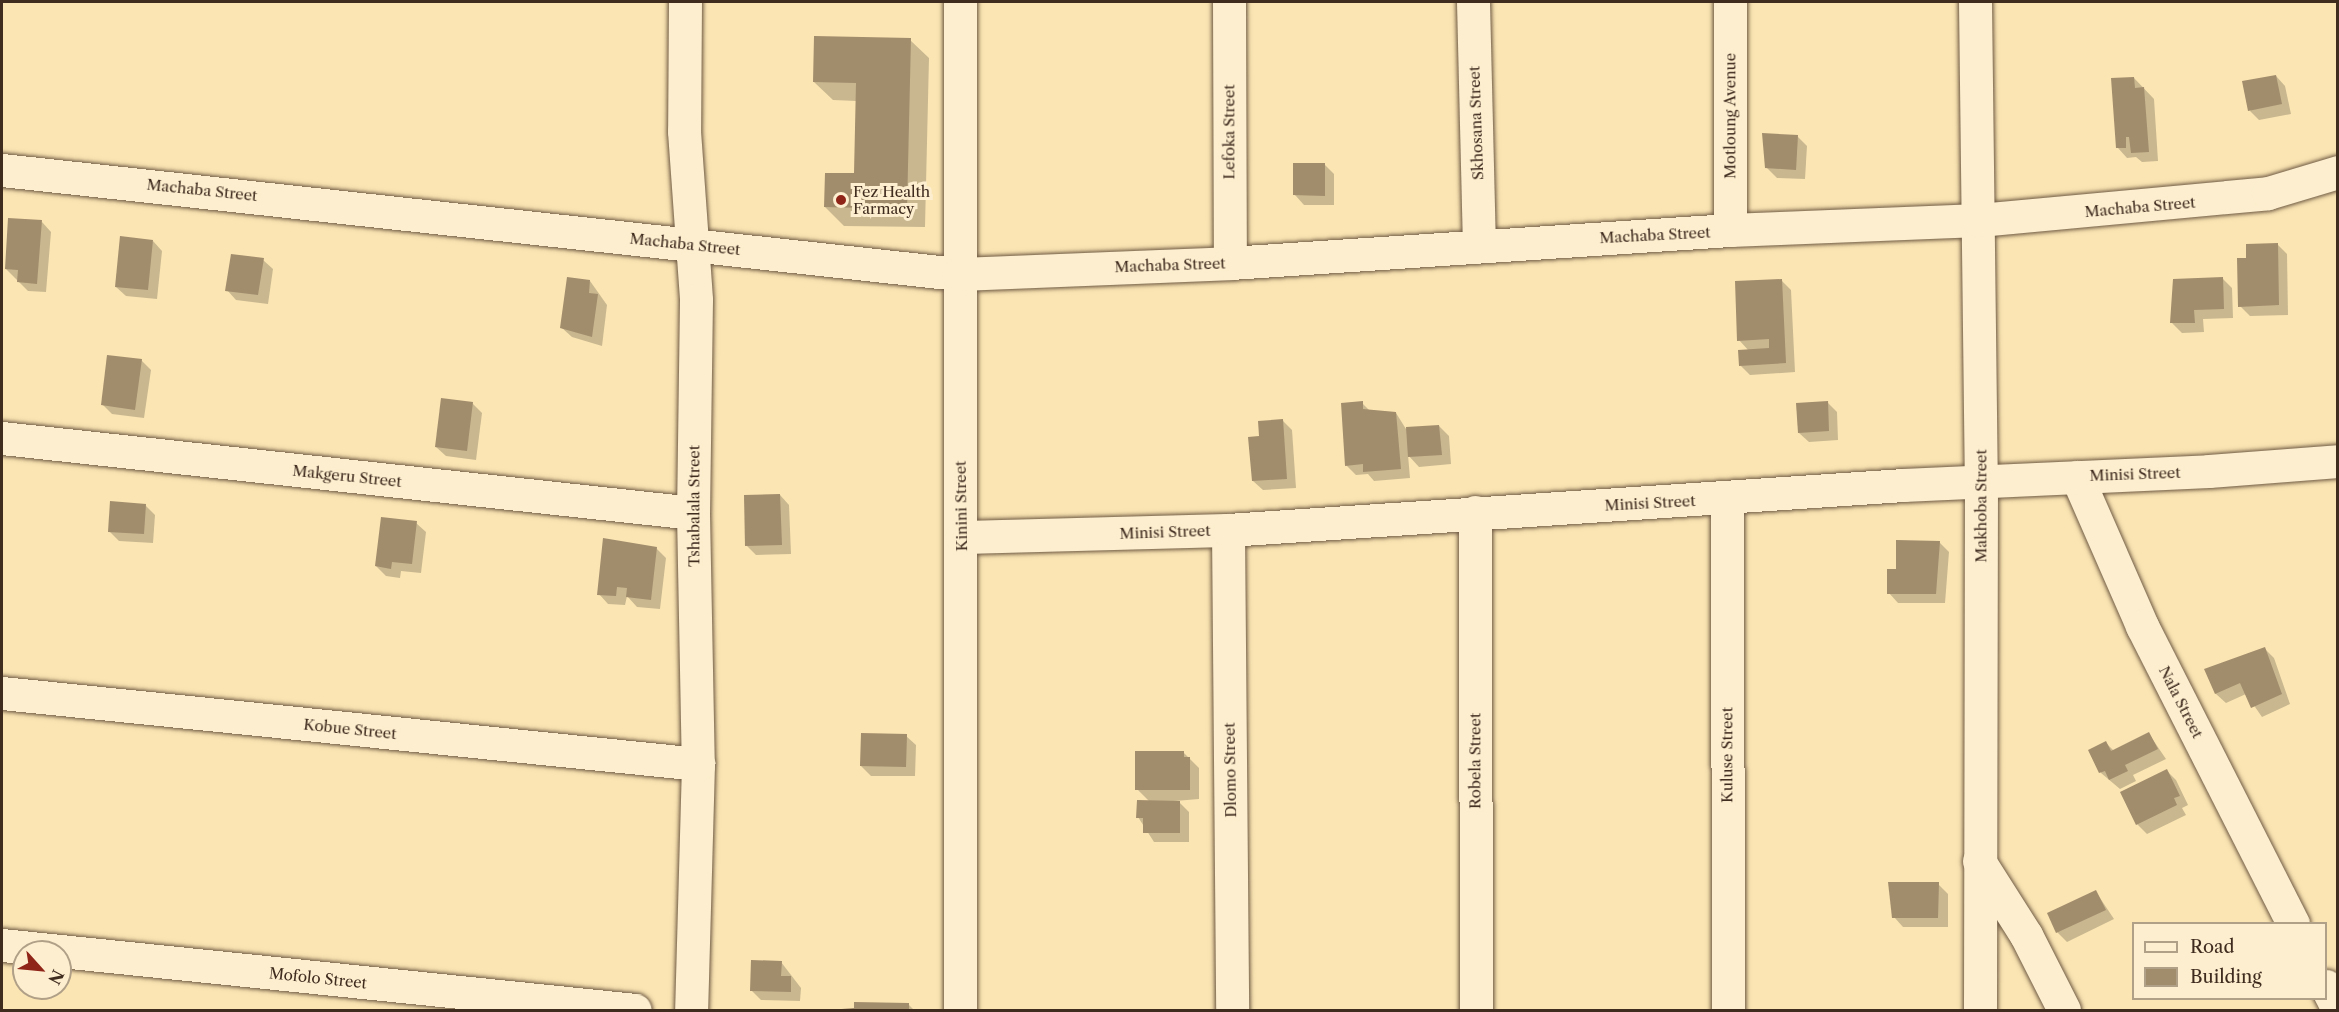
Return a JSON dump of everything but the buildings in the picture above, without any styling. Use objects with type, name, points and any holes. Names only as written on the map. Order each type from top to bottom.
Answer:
[{"type":"street","name":"Tshabalala Street","points":[[685,2],[684,131],[690,244],[696,300],[693,513],[698,764],[691,1011]]},
{"type":"street","name":"Kinini Street","points":[[960,2],[958,274],[962,537],[960,1011]]},
{"type":"street","name":"Lefoka Street","points":[[1229,2],[1230,263]]},
{"type":"street","name":"Skhosana Street","points":[[1473,2],[1479,245]]},
{"type":"street","name":"Motloung Avenue","points":[[1730,2],[1730,230]]},
{"type":"street","name":"Makhoba Street","points":[[1976,2],[1981,481],[1980,1011]]},
{"type":"street","name":"Machaba Street","points":[[2,170],[958,274],[1230,263],[1730,230],[1979,220],[2268,193],[2337,172]]},
{"type":"street","name":"Makgeru Street","points":[[2,438],[693,513]]},
{"type":"street","name":"Minisi Street","points":[[962,537],[1228,530],[1475,512],[1727,499],[1981,481],[2337,461]]},
{"type":"street","name":"Nala Street","points":[[2077,477],[2142,626],[2293,922]]},
{"type":"street","name":"Kuluse Street","points":[[1727,499],[1728,1011]]},
{"type":"street","name":"Robela Street","points":[[1475,512],[1476,1011]]},
{"type":"street","name":"Dlomo Street","points":[[1228,530],[1233,1011]]},
{"type":"street","name":"Kobue Street","points":[[2,693],[698,764]]},
{"type":"street","points":[[1979,861],[2026,935],[2064,1011]]},
{"type":"street","name":"Mofolo Street","points":[[2,945],[635,1011]]},
{"type":"street","points":[[2327,990],[2337,1010]]},
{"type":"place","name":"Fez Health Farmacy","points":[[841,200]]}]
